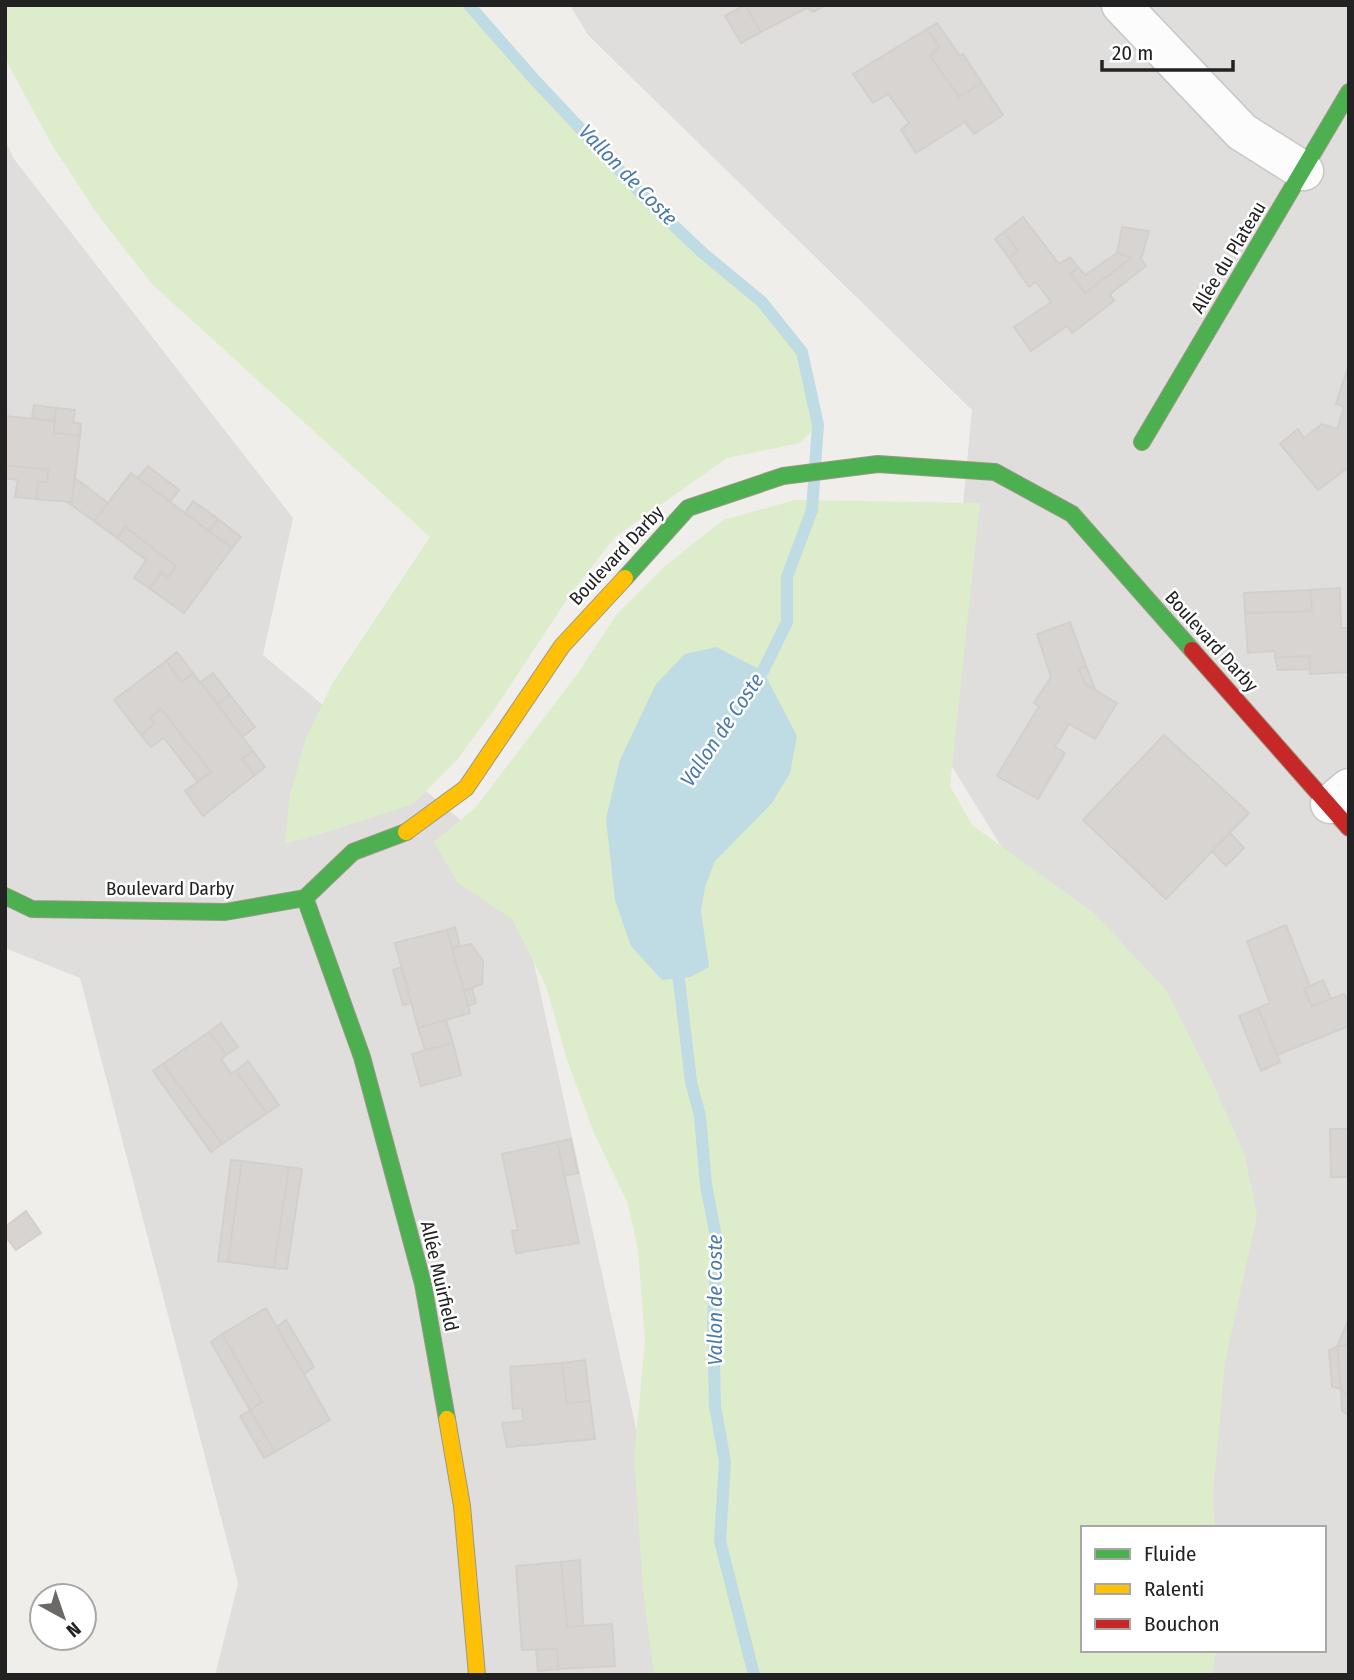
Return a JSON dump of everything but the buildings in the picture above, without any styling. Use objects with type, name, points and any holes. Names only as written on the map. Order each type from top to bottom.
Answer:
[{"type":"street","points":[[1121,5],[1241,132],[1304,171]]},
{"type":"street","name":"Allée du Plateau","points":[[1142,442],[1349,92]]},
{"type":"street","name":"Boulevard Darby","points":[[5,896],[32,909],[225,912],[305,898],[353,852],[406,832],[466,788],[562,646],[688,508],[783,476],[878,464],[995,472],[1072,514],[1342,807]]},
{"type":"street","name":"Allée Muirfield","points":[[305,898],[362,1057],[424,1284],[462,1506],[477,1675]]},
{"type":"shaded area","points":[[570,5],[1349,5],[1349,1675],[1134,1675],[1139,1652],[1326,1652],[1326,1526],[1163,1526],[1226,1211],[940,747],[972,410],[588,35]]},
{"type":"shaded area","points":[[5,140],[14,159],[293,518],[263,655],[512,863],[690,1675],[215,1675],[238,1583],[80,978],[5,948]]},
{"type":"green space","points":[[5,5],[469,5],[595,146],[704,254],[762,302],[802,352],[818,425],[800,443],[727,458],[615,537],[572,592],[496,707],[456,761],[413,804],[285,843],[290,794],[306,738],[332,684],[430,537],[152,284],[98,215],[52,145],[9,66],[5,56]]},
{"type":"green space","points":[[795,500],[980,503],[950,786],[972,825],[1094,913],[1166,990],[1213,1083],[1245,1156],[1257,1215],[1225,1363],[1213,1494],[1215,1526],[1081,1526],[1081,1652],[1216,1652],[1212,1675],[654,1675],[643,1590],[634,1457],[645,1342],[638,1250],[628,1204],[594,1133],[567,1060],[546,986],[512,919],[458,883],[434,842],[476,807],[578,673],[617,614],[665,566],[723,520]]},
{"type":"water","points":[[716,647],[763,671],[797,736],[790,773],[772,803],[715,861],[705,887],[701,911],[709,967],[690,977],[662,980],[631,946],[615,900],[606,819],[620,760],[656,684],[685,654]]},
{"type":"waterway","name":"Vallon de Coste","points":[[469,5],[651,204],[704,254],[762,302],[802,352],[818,425],[812,510],[787,577],[787,622],[755,683]]},
{"type":"waterway","name":"Vallon de Coste","points":[[677,963],[691,1082],[700,1116],[706,1185],[717,1242],[713,1323],[715,1406],[725,1462],[720,1541],[754,1675]]},
{"type":"traffic: fast","points":[[1142,442],[1349,92]]},
{"type":"traffic: fast","points":[[625,578],[688,508],[783,476],[878,464],[995,472],[1072,514],[1192,650]]},
{"type":"traffic: fast","points":[[5,896],[32,909],[225,912],[305,898],[353,852],[406,832]]},
{"type":"traffic: fast","points":[[305,898],[362,1057],[423,1284],[447,1419]]},
{"type":"traffic: slow","points":[[406,832],[466,788],[562,646],[625,578]]},
{"type":"traffic: slow","points":[[447,1419],[462,1506],[477,1675]]},
{"type":"traffic: jam","points":[[1192,650],[1349,828]]}]
